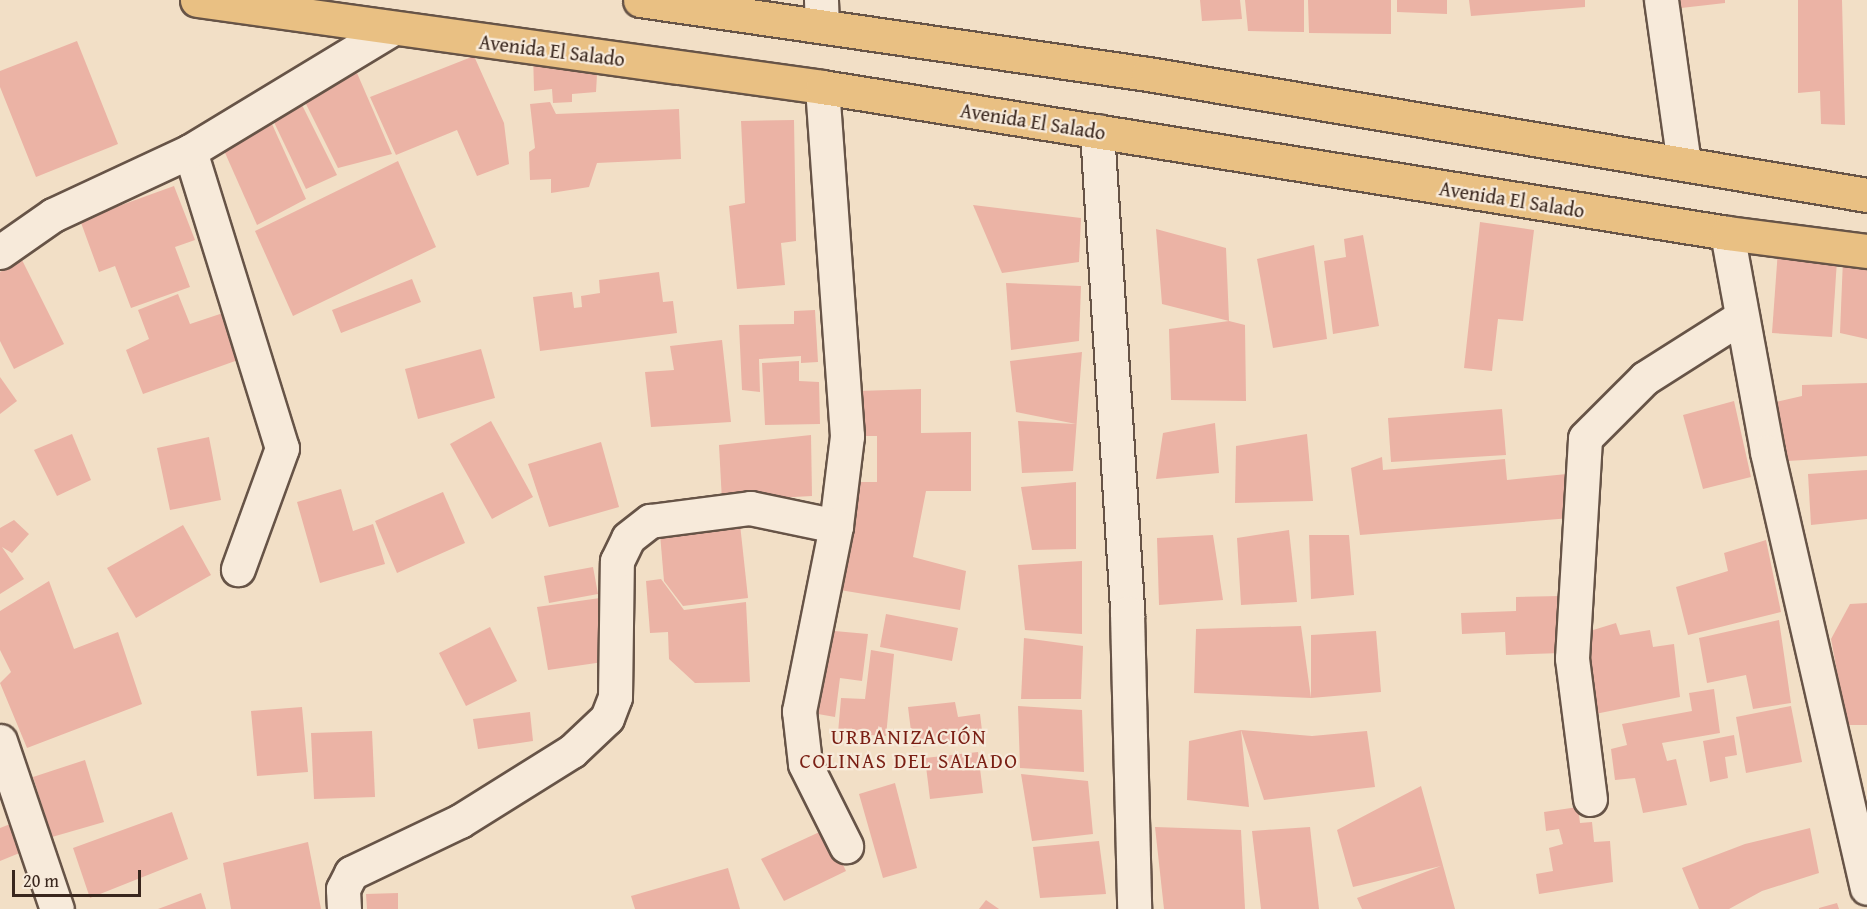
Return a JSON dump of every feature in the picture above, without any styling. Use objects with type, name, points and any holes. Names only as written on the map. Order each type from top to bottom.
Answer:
[{"type":"main road","name":"Avenida El Salado","points":[[197,0],[390,30],[822,87],[1727,233],[1867,251]]},
{"type":"main road","points":[[640,0],[822,13],[1867,195]]},
{"type":"street","points":[[1661,0],[1683,163]]},
{"type":"street","points":[[0,252],[53,215],[190,151],[390,30]]},
{"type":"street","points":[[822,87],[847,436],[836,526],[799,711],[805,764],[846,846]]},
{"type":"street","points":[[1097,131],[1127,613],[1134,909]]},
{"type":"street","points":[[190,151],[282,448],[238,569]]},
{"type":"street","points":[[1727,233],[1741,317],[1867,888]]},
{"type":"street","points":[[1590,799],[1572,658],[1585,438],[1646,378],[1741,317]]},
{"type":"street","points":[[344,909],[343,889],[351,873],[460,822],[572,751],[607,717],[615,697],[617,561],[628,538],[650,521],[750,508],[836,526]]},
{"type":"street","points":[[0,741],[57,909]]},
{"type":"building","points":[[1200,0],[1240,0],[1242,19],[1202,21]]},
{"type":"building","points":[[1245,0],[1304,0],[1304,32],[1248,31]]},
{"type":"building","points":[[1308,0],[1391,0],[1391,34],[1309,33]]},
{"type":"building","points":[[1397,0],[1447,0],[1447,14],[1397,12]]},
{"type":"building","points":[[1469,0],[1585,0],[1585,7],[1471,16]]},
{"type":"building","points":[[1680,0],[1725,0],[1725,3],[1681,8]]},
{"type":"building","points":[[1798,0],[1842,0],[1845,125],[1821,124],[1820,91],[1798,93]]},
{"type":"building","points":[[77,41],[118,144],[36,177],[0,87],[0,71]]},
{"type":"building","points":[[533,52],[598,57],[596,92],[572,94],[572,102],[553,103],[552,89],[534,91]]},
{"type":"building","points":[[474,56],[504,123],[509,164],[477,176],[457,130],[396,155],[370,97]]},
{"type":"building","points":[[357,73],[392,154],[338,168],[304,100]]},
{"type":"building","points":[[550,102],[556,114],[679,109],[681,159],[597,163],[589,187],[551,193],[551,179],[530,180],[529,152],[535,148],[530,104]]},
{"type":"building","points":[[301,103],[337,175],[306,189],[271,116]]},
{"type":"building","points":[[267,113],[306,199],[257,225],[218,137]]},
{"type":"building","points":[[794,120],[796,241],[781,243],[785,285],[737,289],[729,206],[745,203],[741,121]]},
{"type":"building","points":[[398,161],[436,247],[293,316],[255,231]]},
{"type":"building","points":[[174,186],[195,240],[175,247],[190,287],[131,308],[115,266],[99,272],[80,220]]},
{"type":"building","points":[[973,205],[1081,218],[1079,262],[1002,273]]},
{"type":"building","points":[[1480,222],[1534,230],[1523,321],[1498,319],[1492,371],[1464,368]]},
{"type":"building","points":[[1156,229],[1226,248],[1229,321],[1162,304]]},
{"type":"building","points":[[1363,235],[1379,326],[1333,334],[1324,261],[1346,257],[1344,239]]},
{"type":"building","points":[[1314,245],[1327,339],[1273,348],[1257,259]]},
{"type":"building","points":[[1778,250],[1837,260],[1832,337],[1772,333]]},
{"type":"building","points":[[1843,259],[1867,263],[1867,339],[1840,333]]},
{"type":"building","points":[[22,260],[64,344],[14,369],[0,341],[0,272]]},
{"type":"building","points":[[659,272],[663,302],[673,301],[677,333],[540,351],[533,297],[572,292],[574,308],[582,307],[581,296],[600,293],[599,280]]},
{"type":"building","points":[[412,279],[421,302],[341,333],[332,310]]},
{"type":"building","points":[[1006,283],[1081,286],[1079,341],[1011,350]]},
{"type":"building","points":[[178,294],[190,324],[223,313],[238,360],[143,394],[126,350],[149,339],[138,310]]},
{"type":"building","points":[[815,310],[818,362],[801,363],[801,356],[759,359],[760,392],[742,390],[739,325],[794,324],[794,311]]},
{"type":"building","points":[[1229,321],[1245,325],[1246,401],[1171,400],[1169,329]]},
{"type":"building","points":[[722,340],[731,422],[651,427],[645,372],[674,370],[670,346]]},
{"type":"building","points":[[481,349],[495,398],[418,419],[405,369]]},
{"type":"building","points":[[1082,352],[1073,471],[1022,473],[1018,421],[1076,424],[1016,412],[1010,361]]},
{"type":"building","points":[[799,361],[799,381],[819,382],[820,424],[765,425],[762,363]]},
{"type":"building","points":[[0,377],[17,401],[0,414]]},
{"type":"building","points":[[1867,383],[1867,456],[1788,461],[1776,402],[1802,396],[1802,385]]},
{"type":"building","points":[[921,389],[921,433],[971,432],[971,491],[926,491],[913,557],[966,571],[960,610],[840,590],[860,482],[877,482],[877,436],[857,436],[858,391]]},
{"type":"building","points":[[1734,401],[1751,477],[1703,489],[1683,415]]},
{"type":"building","points":[[1502,409],[1506,455],[1391,462],[1388,418]]},
{"type":"building","points":[[491,421],[533,497],[492,519],[450,444]]},
{"type":"building","points":[[1215,423],[1219,473],[1156,479],[1163,433]]},
{"type":"building","points":[[72,434],[91,480],[57,496],[34,450]]},
{"type":"building","points":[[1307,434],[1313,501],[1235,503],[1236,446]]},
{"type":"building","points":[[811,435],[812,496],[722,501],[719,445]]},
{"type":"building","points":[[209,437],[221,500],[170,510],[157,448]]},
{"type":"building","points":[[601,442],[619,507],[549,527],[528,464]]},
{"type":"building","points":[[1382,457],[1383,470],[1505,459],[1507,480],[1567,474],[1571,518],[1360,535],[1351,468]]},
{"type":"building","points":[[1867,470],[1867,519],[1811,525],[1808,474]]},
{"type":"building","points":[[1076,482],[1076,549],[1032,550],[1021,487]]},
{"type":"building","points":[[341,489],[353,531],[373,524],[385,564],[320,583],[297,502]]},
{"type":"building","points":[[443,492],[465,543],[397,573],[375,521]]},
{"type":"building","points":[[739,515],[748,598],[683,606],[664,581],[660,534]]},
{"type":"building","points":[[14,520],[29,534],[12,553],[2,547],[24,579],[0,594],[0,528]]},
{"type":"building","points":[[183,525],[211,575],[136,618],[107,568]]},
{"type":"building","points":[[1289,530],[1297,602],[1241,605],[1237,538]]},
{"type":"building","points":[[1213,535],[1223,600],[1159,605],[1157,538]]},
{"type":"building","points":[[1309,535],[1349,535],[1354,595],[1311,599]]},
{"type":"building","points":[[1766,540],[1781,612],[1688,635],[1676,587],[1728,571],[1724,553]]},
{"type":"building","points":[[1082,561],[1082,634],[1025,630],[1018,565]]},
{"type":"building","points":[[593,567],[598,594],[549,603],[544,576]]},
{"type":"building","points":[[661,579],[684,610],[746,602],[750,682],[695,683],[669,659],[668,632],[650,633],[646,581]]},
{"type":"building","points":[[49,581],[74,649],[118,632],[142,704],[27,748],[0,683],[11,672],[0,650],[0,611]]},
{"type":"building","points":[[1560,596],[1562,653],[1506,655],[1505,632],[1462,634],[1461,613],[1516,611],[1516,597]]},
{"type":"building","points":[[600,598],[610,661],[548,670],[537,607]]},
{"type":"building","points":[[1867,603],[1867,725],[1847,725],[1831,639],[1850,604]]},
{"type":"building","points":[[886,614],[958,628],[952,661],[880,647]]},
{"type":"building","points":[[1779,620],[1791,703],[1753,709],[1746,675],[1707,683],[1699,638]]},
{"type":"building","points":[[1616,623],[1620,635],[1650,630],[1653,647],[1674,644],[1680,697],[1595,714],[1586,685],[1590,631]]},
{"type":"building","points":[[1301,626],[1311,698],[1194,693],[1196,629]]},
{"type":"building","points":[[490,627],[517,681],[466,706],[439,653]]},
{"type":"building","points":[[823,630],[868,634],[862,681],[840,678],[835,717],[818,714]]},
{"type":"building","points":[[1376,631],[1381,692],[1311,698],[1311,635]]},
{"type":"building","points":[[1024,638],[1083,646],[1081,699],[1021,699]]},
{"type":"building","points":[[871,650],[894,654],[886,736],[838,733],[841,698],[865,699]]},
{"type":"building","points":[[1714,689],[1720,733],[1662,743],[1667,761],[1676,759],[1687,805],[1643,813],[1635,778],[1615,780],[1611,749],[1627,745],[1622,724],[1692,711],[1689,693]]},
{"type":"building","points":[[955,702],[958,717],[980,714],[983,739],[913,747],[908,707]]},
{"type":"building","points":[[1018,706],[1082,710],[1084,772],[1020,768]]},
{"type":"building","points":[[1791,706],[1802,762],[1746,773],[1736,717]]},
{"type":"building","points":[[302,707],[308,772],[257,776],[251,711]]},
{"type":"building","points":[[530,712],[533,741],[478,749],[473,719]]},
{"type":"building","points":[[1241,730],[1312,736],[1367,731],[1375,787],[1264,800]]},
{"type":"building","points":[[1241,730],[1249,807],[1187,800],[1189,741]]},
{"type":"building","points":[[372,731],[375,797],[314,799],[311,733]]},
{"type":"building","points":[[1734,735],[1737,755],[1725,757],[1728,778],[1710,782],[1703,741]]},
{"type":"building","points":[[978,752],[983,793],[930,799],[925,758]]},
{"type":"building","points":[[85,760],[104,822],[52,837],[33,777]]},
{"type":"building","points":[[1021,774],[1088,781],[1093,834],[1032,841]]},
{"type":"building","points":[[895,783],[917,868],[883,878],[859,794]]},
{"type":"building","points":[[1421,786],[1455,909],[1362,909],[1357,898],[1441,866],[1353,887],[1337,830]]},
{"type":"building","points":[[1578,807],[1580,823],[1592,822],[1594,842],[1610,841],[1613,882],[1539,894],[1536,874],[1553,871],[1549,848],[1563,844],[1559,829],[1546,831],[1544,812]]},
{"type":"building","points":[[172,812],[188,859],[90,898],[73,848]]},
{"type":"building","points":[[13,823],[22,852],[0,861],[0,828]]},
{"type":"building","points":[[1155,827],[1241,830],[1245,909],[1164,909]]},
{"type":"building","points":[[1310,827],[1319,909],[1261,909],[1252,831]]},
{"type":"building","points":[[1810,828],[1819,873],[1762,891],[1729,909],[1699,909],[1682,868],[1745,844]]},
{"type":"building","points":[[826,829],[846,871],[784,901],[761,859]]},
{"type":"building","points":[[1099,841],[1106,894],[1040,898],[1033,847]]},
{"type":"building","points":[[308,842],[321,909],[231,909],[223,863]]},
{"type":"building","points":[[728,868],[740,909],[635,909],[631,896]]},
{"type":"building","points":[[201,893],[206,909],[158,909]]},
{"type":"building","points":[[398,893],[398,909],[367,909],[366,894]]},
{"type":"building","points":[[986,900],[999,909],[979,909]]},
{"type":"building","points":[[1837,903],[1839,909],[1819,909],[1819,908]]},
{"type":"district","name":"URBANIZACIÓN COLINAS DEL SALADO","points":[[909,749]]}]
